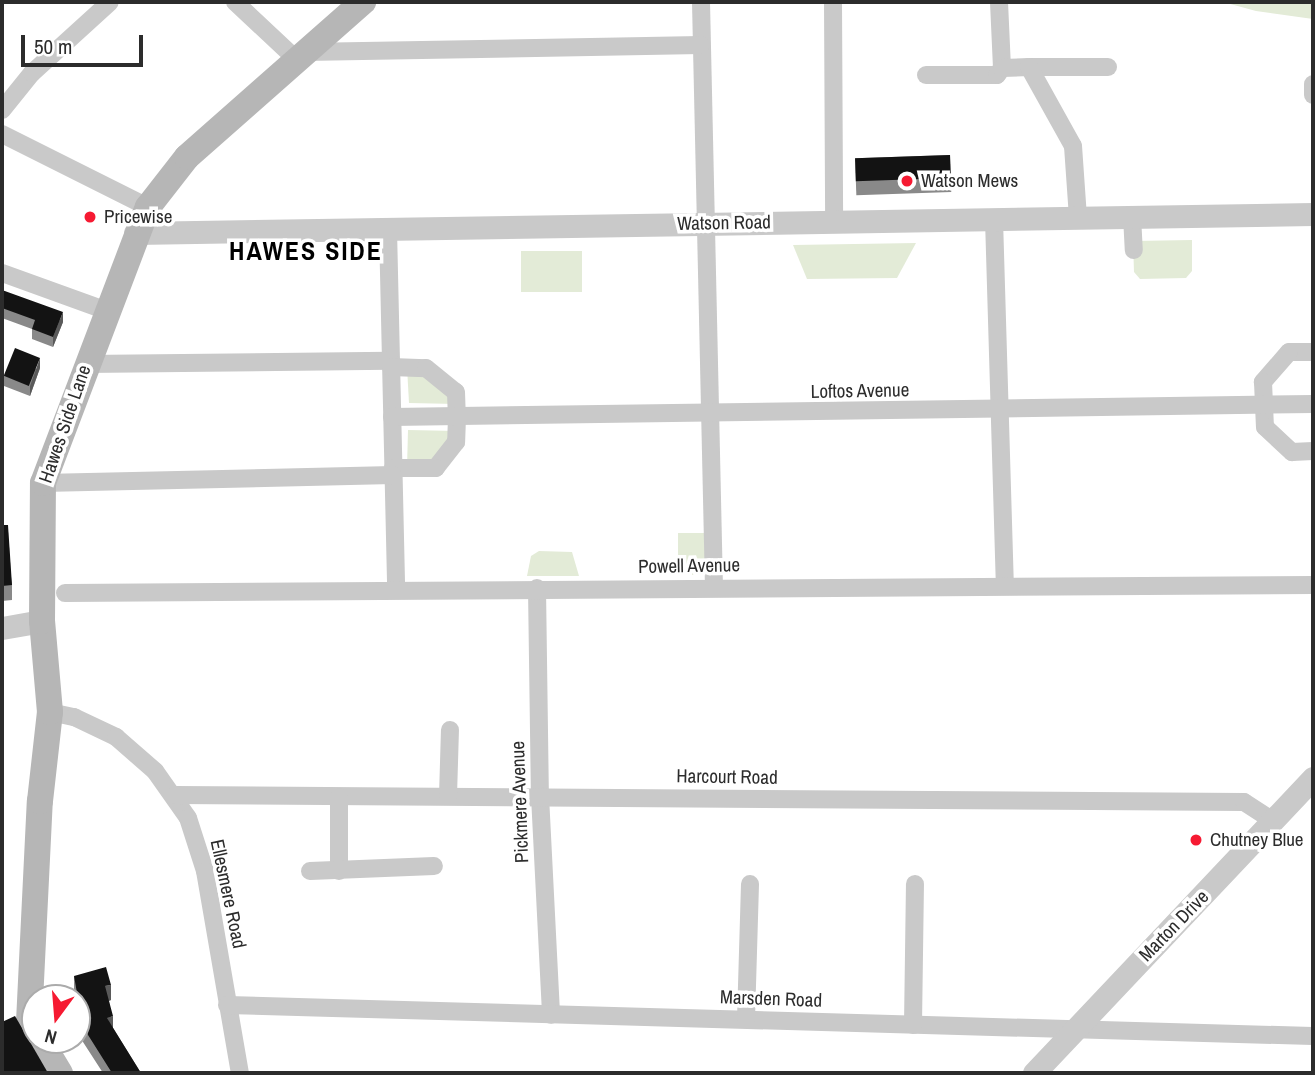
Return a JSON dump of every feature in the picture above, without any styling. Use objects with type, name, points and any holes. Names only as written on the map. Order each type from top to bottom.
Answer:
[{"type":"main road","name":"Hawes Side Lane","points":[[32,984],[40,801],[50,712],[42,621],[43,483],[105,310],[148,207],[187,157],[363,2]]},
{"type":"main road","name":"Hawes Side Lane","points":[[47,1054],[60,1073]]},
{"type":"street","points":[[2,110],[32,74],[110,2]]},
{"type":"street","points":[[235,2],[300,55],[701,45]]},
{"type":"street","points":[[701,2],[714,587]]},
{"type":"street","points":[[834,2],[834,221]]},
{"type":"street","points":[[926,75],[997,75],[1002,68],[999,2]]},
{"type":"street","points":[[1002,68],[1108,66]]},
{"type":"street","points":[[1029,67],[1073,146],[1078,217]]},
{"type":"street","points":[[1313,84],[1313,95]]},
{"type":"street","points":[[2,134],[148,207]]},
{"type":"street","name":"Watson Road","points":[[135,233],[1313,214]]},
{"type":"street","points":[[1132,216],[1133,250]]},
{"type":"street","points":[[994,219],[1002,410],[1005,584]]},
{"type":"street","points":[[387,229],[396,590]]},
{"type":"street","points":[[2,273],[105,310]]},
{"type":"street","points":[[1313,352],[1289,352],[1263,382],[1265,427],[1292,452],[1313,451]]},
{"type":"street","points":[[43,483],[393,472],[436,468],[457,442],[456,392],[426,368],[391,364],[85,364]]},
{"type":"street","name":"Loftos Avenue","points":[[392,417],[712,415],[1313,404]]},
{"type":"street","name":"Powell Avenue","points":[[65,593],[1005,584],[1313,585]]},
{"type":"street","name":"Pickmere Avenue","points":[[537,588],[540,796],[551,1015]]},
{"type":"street","points":[[2,628],[42,621]]},
{"type":"street","name":"Ellesmere Road","points":[[50,712],[74,717],[116,737],[175,795],[195,836],[205,871],[240,1073]]},
{"type":"street","points":[[448,796],[450,730]]},
{"type":"street","name":"Marton Drive","points":[[1034,1073],[1313,778]]},
{"type":"street","name":"Harcourt Road","points":[[175,795],[1244,802],[1273,821]]},
{"type":"street","points":[[339,797],[340,871]]},
{"type":"street","points":[[310,871],[340,871],[356,866],[434,866]]},
{"type":"street","points":[[746,1019],[750,884]]},
{"type":"street","points":[[913,1025],[915,884]]},
{"type":"street","name":"Marsden Road","points":[[227,1005],[746,1019],[1073,1032],[1313,1036]]},
{"type":"green space","points":[[1223,2],[1313,2],[1313,19],[1256,11]]},
{"type":"green space","points":[[1192,240],[1192,271],[1186,278],[1140,279],[1134,272],[1133,241]]},
{"type":"green space","points":[[916,243],[897,278],[807,279],[793,245]]},
{"type":"green space","points":[[521,251],[582,251],[582,292],[521,292]]},
{"type":"green space","points":[[407,367],[426,368],[456,404],[409,403]]},
{"type":"green space","points":[[408,430],[457,431],[436,468],[407,468]]},
{"type":"green space","points":[[678,533],[708,533],[708,575],[678,575]]},
{"type":"green space","points":[[539,551],[572,552],[579,576],[527,576],[531,556]]},
{"type":"building","points":[[950,155],[951,178],[856,181],[855,158]]},
{"type":"building","points":[[2,290],[63,312],[53,337],[32,329],[35,320],[2,308]]},
{"type":"building","points":[[15,348],[40,358],[29,386],[4,376]]},
{"type":"building","points":[[2,525],[8,525],[12,585],[2,586]]},
{"type":"building","points":[[106,967],[111,985],[105,986],[113,1016],[107,1018],[141,1073],[112,1073],[91,1040],[91,984],[75,984],[74,976]]},
{"type":"building","points":[[15,1016],[21,1026],[21,1054],[37,1054],[48,1073],[3,1073],[2,1022]]},
{"type":"place","name":"Watson Mews","points":[[907,181]]},
{"type":"place","name":"Pricewise","points":[[90,217]]},
{"type":"place","name":"Chutney Blue","points":[[1196,840]]},
{"type":"district","name":"HAWES SIDE","points":[[306,251]]}]
